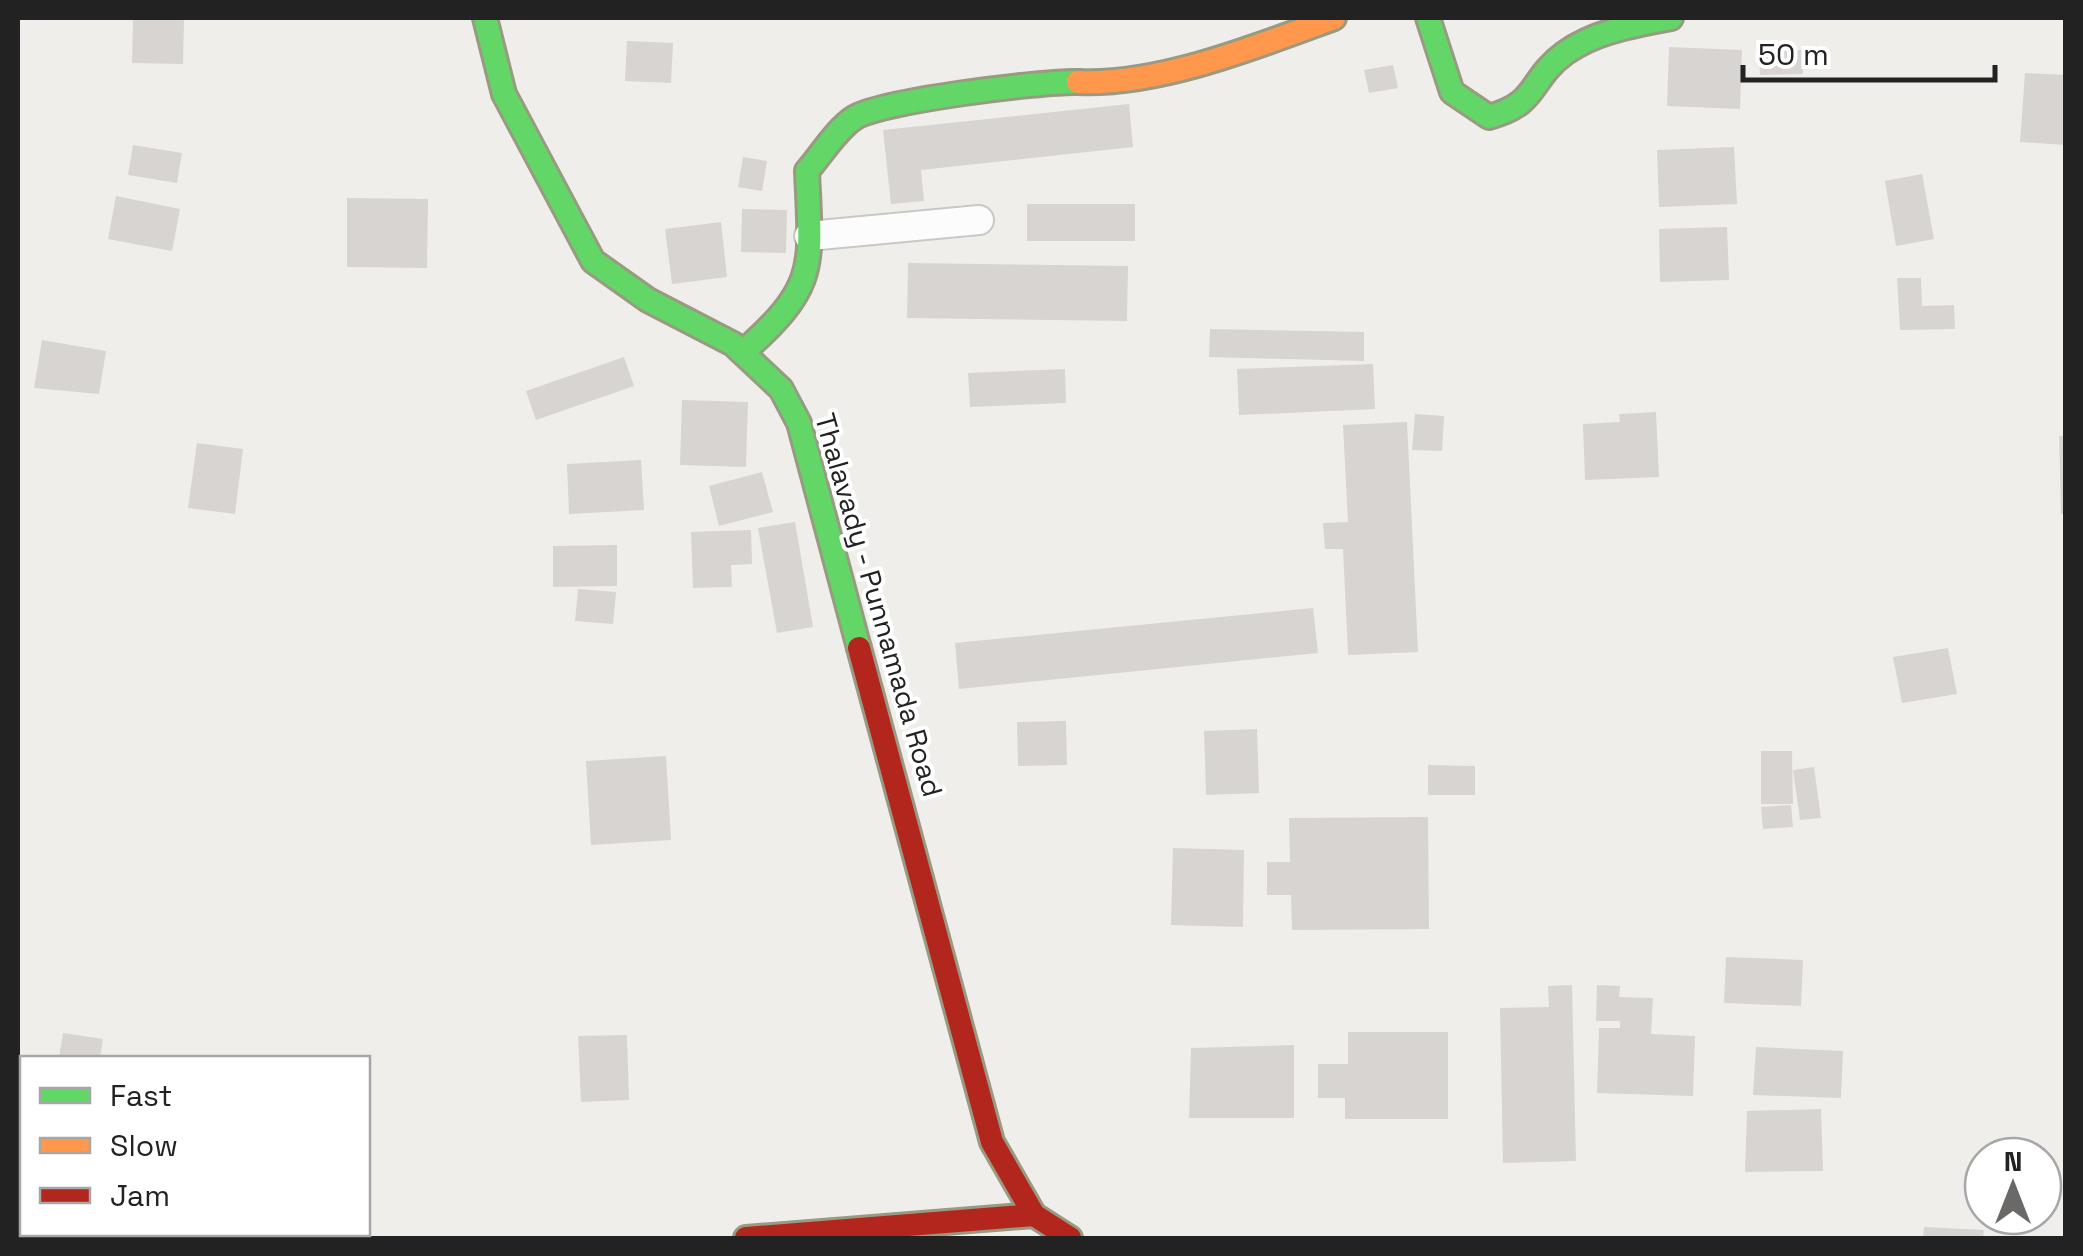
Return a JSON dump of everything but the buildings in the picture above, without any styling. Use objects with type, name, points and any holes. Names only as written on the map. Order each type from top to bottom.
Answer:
[{"type":"main road","name":"Thalavady - Punnamada Road","points":[[485,18],[504,94],[593,261],[614,282],[725,335],[776,379],[800,423],[992,1142],[1034,1216],[1070,1238]]},
{"type":"main road","points":[[744,352],[802,296],[812,268],[806,171],[855,117],[943,97],[1051,82],[1115,84],[1270,42],[1334,18]]},
{"type":"main road","points":[[1428,18],[1438,28],[1444,72],[1456,99],[1488,117],[1518,110],[1550,65],[1612,28],[1671,18]]},
{"type":"main road","points":[[746,1238],[1034,1216]]},
{"type":"street","points":[[809,236],[979,220]]},
{"type":"traffic: fast","points":[[485,18],[504,94],[593,261],[648,300],[733,344],[781,389],[799,423],[859,648]]},
{"type":"traffic: fast","points":[[1428,18],[1452,92],[1489,117],[1526,98],[1553,63],[1577,45],[1616,30],[1671,18]]},
{"type":"traffic: fast","points":[[743,352],[768,329],[798,291],[809,253],[807,171],[847,123],[869,112],[927,99],[1078,82]]},
{"type":"traffic: slow","points":[[1078,82],[1109,82],[1174,71],[1241,52],[1334,18]]},
{"type":"traffic: jam","points":[[859,648],[992,1142],[1034,1215],[1070,1238]]},
{"type":"traffic: jam","points":[[746,1238],[1034,1215]]}]
